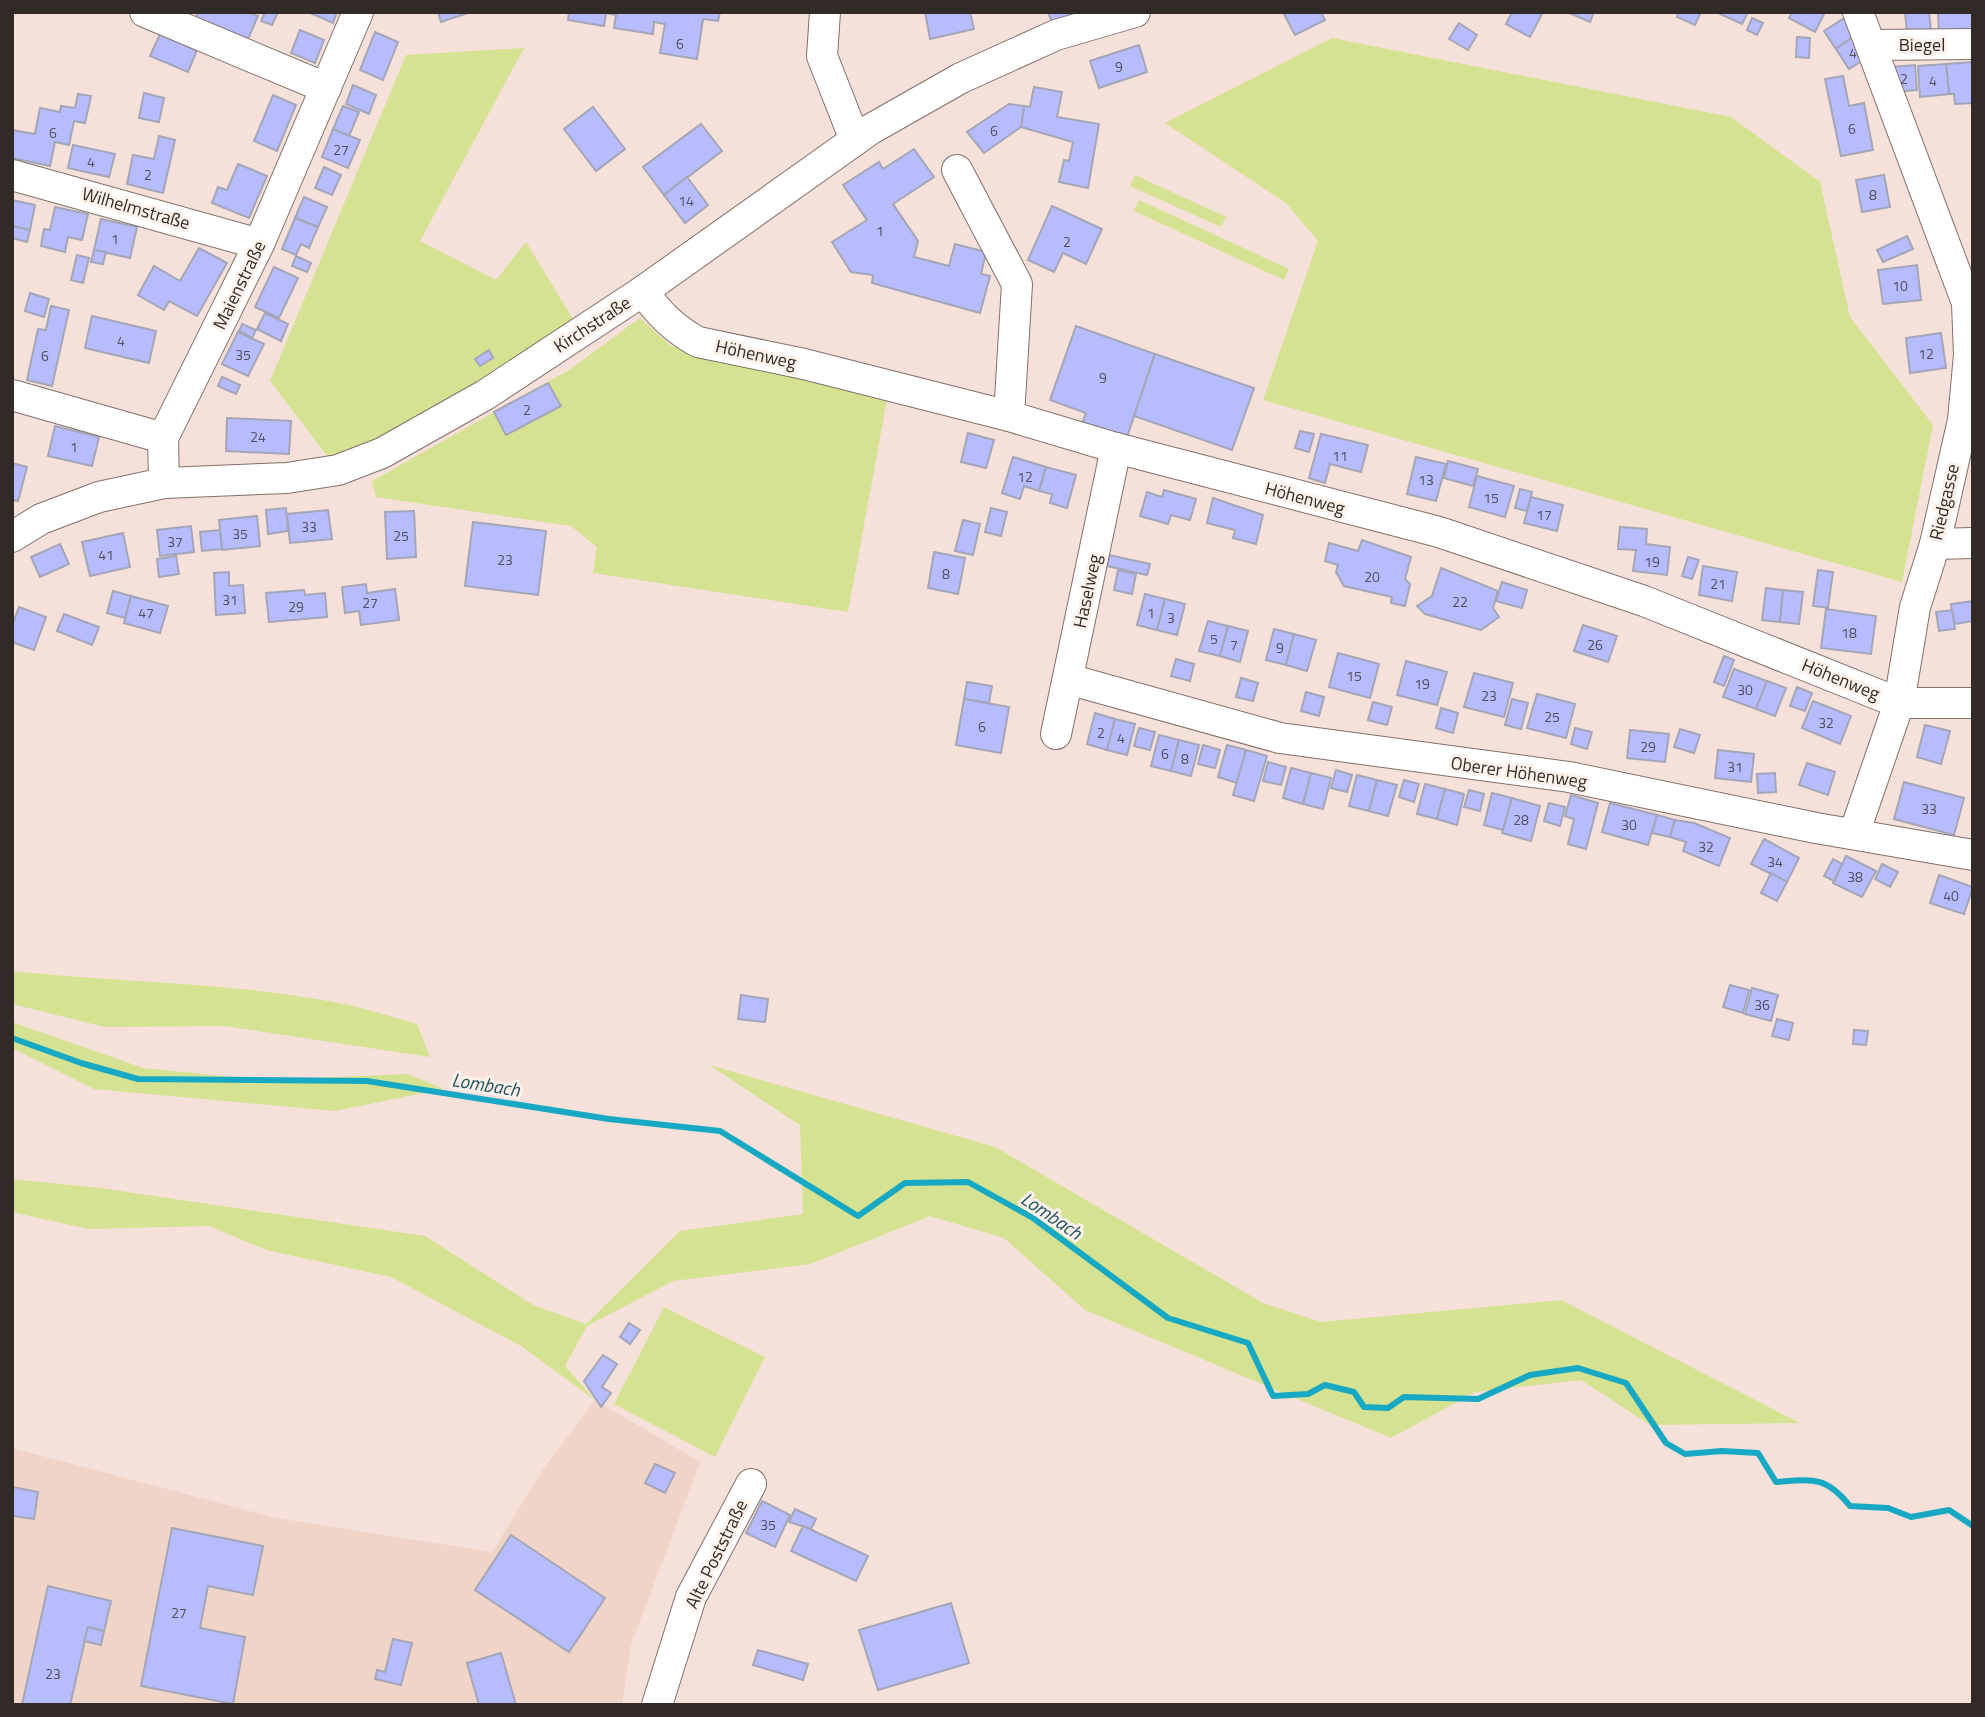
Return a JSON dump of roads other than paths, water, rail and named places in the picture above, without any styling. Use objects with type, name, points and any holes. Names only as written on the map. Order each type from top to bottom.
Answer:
[{"type":"street","points":[[145,12],[326,88]]},
{"type":"street","name":"Maienstraße","points":[[164,483],[163,438],[259,244],[358,12]]},
{"type":"street","points":[[825,12],[822,56],[855,140]]},
{"type":"street","name":"Kirchstraße","points":[[12,537],[41,519],[99,497],[164,483],[287,478],[338,470],[382,453],[485,395],[643,291],[855,140],[961,78],[1056,35],[1135,12]]},
{"type":"street","name":"Riedgasse","points":[[1854,834],[1899,703],[1915,607],[1935,544],[1963,420],[1969,355],[1968,303],[1858,12]]},
{"type":"street","name":"Biegel","points":[[1871,45],[1973,44]]},
{"type":"street","points":[[957,170],[1017,284],[1009,416]]},
{"type":"street","name":"Wilhelmstraße","points":[[12,175],[259,244]]},
{"type":"street","name":"Höhenweg","points":[[643,291],[657,312],[683,334],[698,342],[804,364],[1009,416],[1116,448],[1439,533],[1644,601],[1899,703],[1973,703]]},
{"type":"street","points":[[12,395],[163,438]]},
{"type":"street","name":"Haselweg","points":[[1056,734],[1116,448]]},
{"type":"street","points":[[1935,544],[1973,543]]},
{"type":"street","name":"Oberer Höhenweg","points":[[1068,679],[1280,738],[1569,777],[1973,855]]},
{"type":"street","name":"Alte Poststraße","points":[[657,1705],[691,1597],[751,1484]]},
{"type":"waterway","name":"Lombach","points":[[12,1038],[81,1063],[138,1079],[367,1081],[609,1119],[720,1131],[858,1216],[905,1183],[968,1182],[1033,1218],[1168,1318],[1248,1343],[1273,1396],[1308,1394],[1325,1385],[1354,1392],[1364,1407],[1388,1408],[1404,1397],[1478,1399],[1530,1375],[1578,1368],[1626,1383],[1666,1443],[1685,1454],[1722,1451],[1758,1453],[1776,1482],[1809,1480],[1826,1484],[1850,1506],[1888,1508],[1911,1517],[1949,1510],[1973,1526]]}]
